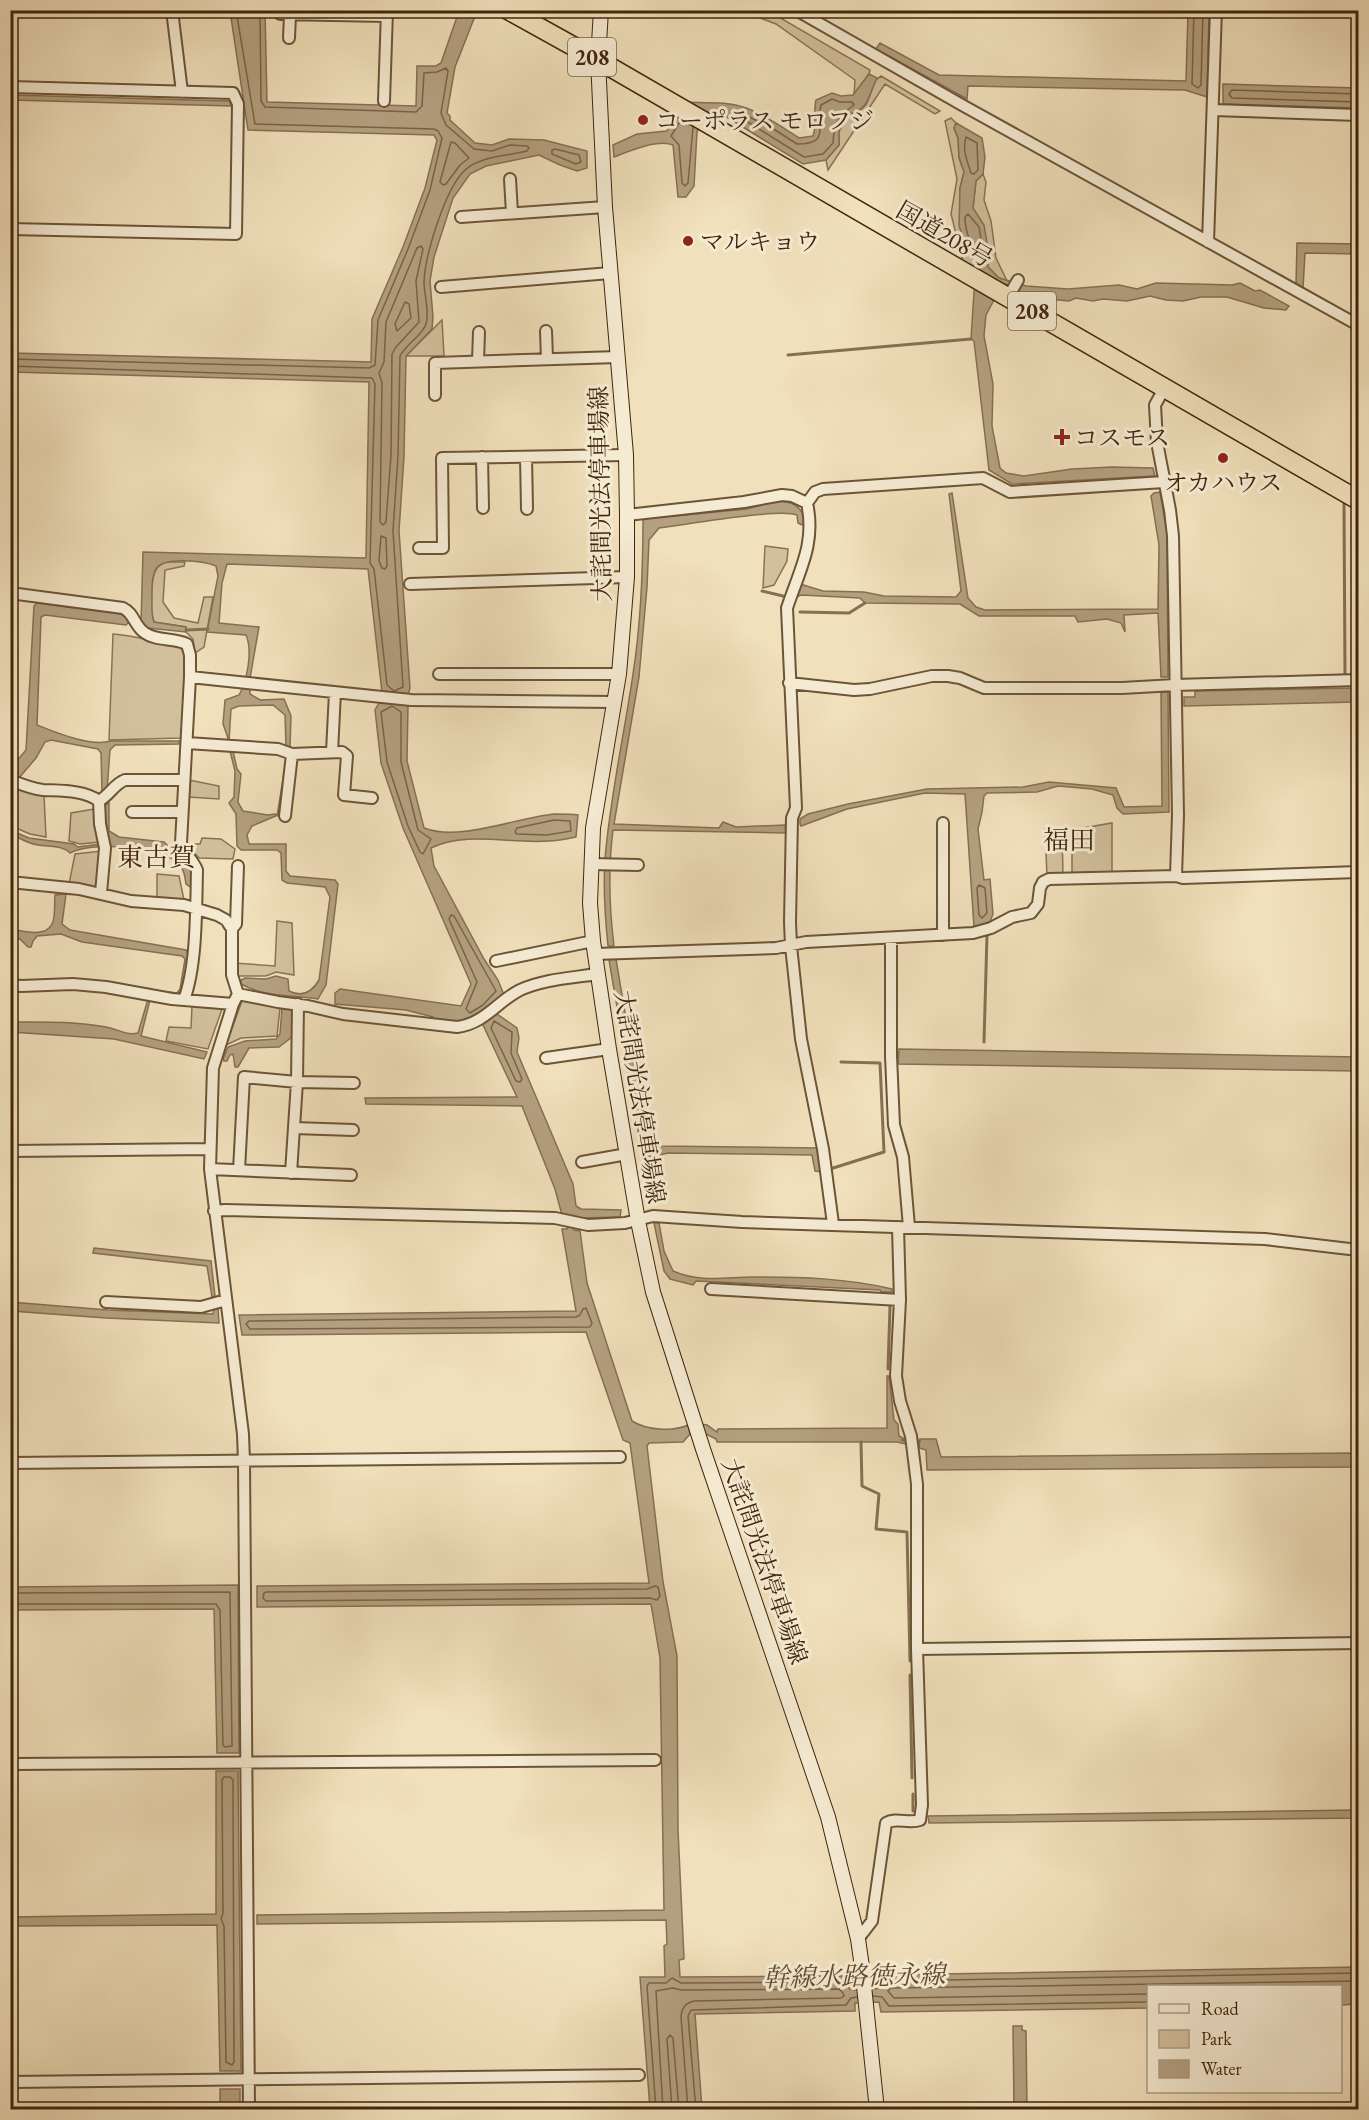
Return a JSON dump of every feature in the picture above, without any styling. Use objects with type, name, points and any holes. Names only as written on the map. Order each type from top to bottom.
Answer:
[{"type":"highway","name":"国道208号","points":[[508,10],[1010,294],[1359,500]]},
{"type":"main road","name":"大詫間光法停車場線","points":[[601,10],[598,60],[605,207],[626,455],[627,577],[619,674],[593,828],[601,864],[590,903],[597,974],[638,1221],[653,1292],[696,1427],[828,1818],[858,1939],[877,2109]]},
{"type":"street","points":[[172,10],[182,92]]},
{"type":"street","points":[[796,10],[952,100],[1359,325]]},
{"type":"street","points":[[1208,242],[1216,10]]},
{"type":"street","points":[[289,38],[285,14],[387,13],[384,101]]},
{"type":"street","points":[[10,87],[232,93],[238,104],[236,234],[10,229]]},
{"type":"street","points":[[1214,110],[1359,115]]},
{"type":"street","points":[[510,179],[512,213]]},
{"type":"street","points":[[461,217],[605,207]]},
{"type":"street","points":[[441,287],[610,273]]},
{"type":"street","points":[[1010,294],[1018,280]]},
{"type":"street","points":[[546,331],[547,359]]},
{"type":"street","points":[[478,361],[479,333]]},
{"type":"street","points":[[435,395],[435,363],[618,357]]},
{"type":"street","points":[[1165,387],[1155,405],[1157,442],[1173,536],[1176,876]]},
{"type":"street","points":[[419,548],[443,548],[442,458],[626,455]]},
{"type":"street","points":[[482,457],[483,508]]},
{"type":"street","points":[[526,457],[527,509]]},
{"type":"street","points":[[833,1224],[823,1149],[801,1039],[790,922],[792,818],[796,808],[787,608],[800,578],[807,550],[810,518],[807,503],[815,492],[823,489],[983,478],[1011,492],[1164,482]]},
{"type":"street","points":[[627,515],[744,502],[782,495],[792,496],[807,503]]},
{"type":"street","points":[[410,584],[627,577]]},
{"type":"street","points":[[10,593],[123,608],[129,610],[139,628],[147,635],[180,640],[187,644],[190,655],[190,677],[181,843],[197,870],[192,957],[188,990],[184,1000]]},
{"type":"street","points":[[439,674],[619,674]]},
{"type":"street","points":[[789,683],[854,690],[870,689],[932,676],[960,678],[984,688],[1122,688],[1359,680]]},
{"type":"street","points":[[190,677],[403,699],[615,702]]},
{"type":"street","points":[[332,752],[335,692]]},
{"type":"street","points":[[187,743],[278,749],[292,754],[342,752],[347,756],[344,795],[372,798]]},
{"type":"street","points":[[285,816],[292,754]]},
{"type":"street","points":[[10,780],[42,790],[57,789],[93,797],[99,801]]},
{"type":"street","points":[[99,801],[110,794],[117,783],[125,780],[184,780]]},
{"type":"street","points":[[99,801],[100,824],[105,845],[101,893]]},
{"type":"street","points":[[132,812],[182,812]]},
{"type":"street","points":[[943,823],[943,935]]},
{"type":"street","points":[[601,864],[638,865]]},
{"type":"street","points":[[232,929],[236,924],[238,866]]},
{"type":"street","points":[[496,961],[594,947],[791,946],[806,942],[973,933],[991,928],[1012,917],[1030,913],[1038,904],[1043,882],[1049,879],[1176,876],[1183,878],[1359,872]]},
{"type":"street","points":[[10,882],[101,893],[131,901],[184,905],[226,920],[232,929],[232,975],[236,999],[213,1068],[210,1169],[243,1434],[249,2109]]},
{"type":"street","points":[[858,1939],[872,1921],[886,1823],[890,1820],[914,1822],[920,1820],[922,1805],[917,1649],[917,1484],[911,1436],[900,1401],[896,1376],[904,1227],[903,1157],[894,1125],[891,1056],[891,938]]},
{"type":"street","points":[[10,985],[73,984],[184,1000],[236,999],[278,1002],[343,1014],[458,1027],[469,1026],[517,992],[532,985],[597,974]]},
{"type":"street","points":[[291,1173],[297,1082],[298,1004]]},
{"type":"street","points":[[546,1058],[609,1049]]},
{"type":"street","points":[[238,1170],[244,1077],[297,1082],[354,1083]]},
{"type":"street","points":[[294,1128],[353,1130]]},
{"type":"street","points":[[10,1151],[210,1149]]},
{"type":"street","points":[[582,1162],[627,1154]]},
{"type":"street","points":[[210,1169],[351,1175]]},
{"type":"street","points":[[214,1211],[555,1218],[588,1225],[638,1221],[653,1216],[676,1219],[1265,1239],[1359,1250]]},
{"type":"street","points":[[711,1289],[900,1300]]},
{"type":"street","points":[[106,1302],[201,1307],[226,1300]]},
{"type":"street","points":[[10,1463],[620,1457]]},
{"type":"street","points":[[917,1649],[1359,1643]]},
{"type":"street","points":[[10,1764],[655,1761]]},
{"type":"street","points":[[10,2082],[639,2075]]},
{"type":"green space","points":[[742,11],[790,12],[782,19],[870,70],[869,74],[854,95],[855,80],[776,24]]},
{"type":"green space","points":[[881,76],[940,111],[935,114],[885,84],[828,170],[826,160],[839,145],[839,131],[849,114],[864,107],[873,85]]},
{"type":"green space","points":[[951,118],[956,123],[954,128],[964,172],[960,188],[968,251],[979,267],[979,272],[963,262],[951,214],[957,179],[945,121]]},
{"type":"green space","points":[[983,174],[986,182],[984,200],[991,221],[996,258],[1007,281],[999,278],[988,267],[989,255],[973,208],[976,181]]},
{"type":"green space","points":[[442,320],[444,356],[406,356]]},
{"type":"green space","points":[[765,546],[788,549],[787,561],[774,585],[763,588]]},
{"type":"green space","points":[[165,562],[185,562],[184,566],[165,570],[163,602],[174,618],[198,623],[204,597],[213,597],[204,647],[195,653],[193,639],[186,632],[186,627],[154,622],[151,603],[153,579],[157,568]]},
{"type":"green space","points":[[113,634],[179,645],[187,659],[181,738],[109,740]]},
{"type":"green space","points":[[189,780],[219,786],[219,799],[188,797]]},
{"type":"green space","points":[[10,786],[44,795],[46,837],[30,834],[11,826]]},
{"type":"green space","points":[[94,809],[100,842],[80,844],[69,841],[71,813]]},
{"type":"green space","points":[[1112,823],[1112,874],[1072,875],[1072,830]]},
{"type":"green space","points":[[1062,828],[1063,875],[1047,876],[1045,829]]},
{"type":"green space","points":[[202,838],[221,839],[235,849],[233,859],[199,858],[186,844],[200,844]]},
{"type":"green space","points":[[102,851],[97,887],[69,884],[75,854]]},
{"type":"green space","points":[[157,874],[179,876],[184,900],[157,899]]},
{"type":"green space","points":[[277,921],[292,923],[294,975],[276,972],[266,976],[236,976],[234,963],[275,966]]},
{"type":"green space","points":[[242,1001],[280,1008],[277,1036],[241,1038],[226,1045]]},
{"type":"green space","points":[[192,1006],[222,1009],[208,1049],[166,1041],[169,1027],[191,1028]]},
{"type":"water","points":[[230,11],[265,11],[267,102],[416,106],[417,66],[436,66],[441,63],[459,11],[477,11],[455,67],[447,113],[450,120],[475,143],[492,145],[509,139],[544,140],[587,151],[587,168],[577,171],[539,155],[486,166],[470,174],[453,198],[434,257],[430,281],[432,329],[406,356],[404,456],[399,531],[410,688],[408,695],[400,704],[408,705],[407,761],[424,828],[438,832],[471,831],[540,816],[578,815],[576,837],[555,841],[459,840],[431,848],[434,866],[484,959],[498,980],[504,995],[489,1007],[495,1015],[497,1014],[517,1028],[519,1038],[517,1052],[573,1184],[576,1206],[581,1209],[621,1210],[620,1217],[582,1218],[562,1215],[555,1189],[522,1106],[366,1104],[365,1098],[517,1097],[482,1023],[473,1018],[461,1022],[435,1020],[433,1017],[406,1010],[335,1004],[335,993],[340,989],[461,1006],[471,984],[403,828],[381,763],[375,710],[379,703],[386,703],[387,693],[382,692],[368,569],[227,564],[222,583],[219,623],[259,627],[250,678],[250,694],[260,700],[284,699],[291,716],[290,748],[286,746],[285,715],[273,705],[239,706],[231,709],[229,741],[223,724],[225,700],[239,695],[242,689],[247,674],[249,649],[246,635],[207,632],[218,576],[216,566],[184,561],[167,562],[160,565],[154,572],[153,579],[152,616],[154,622],[186,627],[186,632],[148,628],[141,623],[143,552],[366,558],[369,382],[11,372],[11,353],[371,362],[372,319],[425,188],[437,140],[434,135],[248,130]]},
{"type":"water","points":[[1188,11],[1209,11],[1207,97],[1185,90],[968,86],[967,99],[876,49],[880,43],[939,75],[1186,81]]},
{"type":"water","points":[[869,74],[877,78],[865,105],[849,114],[839,131],[839,145],[826,160],[803,164],[725,116],[706,115],[697,132],[694,186],[686,197],[678,197],[673,145],[652,145],[614,157],[613,145],[637,134],[667,131],[684,102],[723,103],[739,106],[767,118],[799,138],[813,136],[816,100],[832,93],[841,96],[853,95]]},
{"type":"water","points":[[1223,84],[1358,88],[1358,108],[1223,104]]},
{"type":"water","points":[[11,95],[230,101],[231,106],[11,100]]},
{"type":"water","points":[[956,123],[982,138],[985,157],[983,174],[976,181],[973,208],[984,225],[989,255],[988,267],[999,278],[1026,286],[1068,289],[1119,285],[1137,289],[1156,283],[1232,285],[1240,283],[1255,291],[1260,290],[1289,306],[1286,310],[1264,308],[1227,297],[1201,297],[1183,301],[1150,296],[1127,301],[1103,299],[1093,301],[1076,298],[1069,301],[1029,297],[1006,284],[1001,287],[986,315],[984,336],[993,384],[992,426],[1000,468],[1006,473],[1024,476],[1072,469],[1153,468],[1155,476],[1012,484],[989,470],[974,341],[971,339],[974,292],[979,267],[968,251],[959,226],[960,188],[964,172],[954,128]]},
{"type":"water","points":[[1297,243],[1358,244],[1358,254],[1305,253],[1303,288],[1296,284]]},
{"type":"water","points":[[1160,492],[1167,534],[1168,677],[1161,677],[1158,613],[1124,615],[1125,632],[1121,623],[1107,619],[1078,622],[1075,616],[979,616],[960,604],[865,603],[860,598],[801,595],[794,598],[800,584],[823,591],[864,592],[884,596],[956,597],[961,591],[949,494],[952,493],[968,598],[976,607],[985,610],[1158,609],[1159,545],[1151,496]]},
{"type":"water","points":[[776,501],[795,505],[801,510],[806,520],[802,525],[798,523],[797,515],[787,513],[731,518],[659,528],[649,540],[639,677],[614,824],[719,828],[723,822],[736,827],[785,825],[786,833],[613,830],[610,888],[614,946],[608,946],[605,859],[638,636],[643,519],[747,509]]},
{"type":"water","points":[[37,603],[121,614],[130,621],[126,625],[45,615],[41,617],[37,725],[74,738],[94,742],[179,741],[179,744],[115,745],[110,750],[107,790],[102,793],[101,753],[98,749],[51,740],[45,742],[36,758],[19,778],[11,772],[10,769],[26,750],[34,606]]},
{"type":"water","points":[[1358,688],[1358,702],[1184,706],[1184,697],[1195,697],[1195,691]]},
{"type":"water","points":[[1161,692],[1168,692],[1169,812],[1123,814],[1117,808],[1113,795],[1092,789],[1058,786],[1037,792],[987,793],[984,796],[978,829],[984,880],[990,879],[993,914],[990,922],[974,927],[965,794],[925,793],[847,809],[801,826],[800,824],[800,819],[808,814],[927,789],[1023,787],[1049,782],[1116,788],[1124,807],[1162,806]]},
{"type":"water","points":[[230,751],[233,751],[237,769],[241,774],[238,802],[243,811],[278,815],[252,826],[247,835],[249,844],[286,844],[286,871],[290,876],[335,880],[338,884],[326,985],[318,999],[269,993],[241,984],[241,980],[245,978],[266,979],[276,976],[288,979],[289,991],[294,993],[307,993],[313,988],[319,980],[330,897],[325,887],[287,883],[282,880],[281,853],[277,850],[241,850],[237,846],[236,814],[229,803],[234,797],[235,771]]},
{"type":"water","points":[[109,803],[109,831],[119,837],[164,842],[192,871],[193,889],[186,884],[183,870],[178,863],[156,853],[109,846],[81,849],[70,853],[59,847],[31,843],[11,834],[10,830],[29,838],[74,844],[78,847],[108,843],[105,828],[105,805]]},
{"type":"water","points":[[66,894],[62,924],[70,930],[186,950],[188,954],[183,993],[178,997],[159,993],[160,991],[177,993],[180,989],[185,959],[182,956],[82,942],[61,934],[37,936],[31,947],[28,947],[20,939],[11,936],[10,929],[33,933],[49,928],[54,918],[55,895]]},
{"type":"water","points":[[616,959],[645,1133],[659,1146],[817,1148],[823,1172],[815,1171],[812,1155],[668,1153],[643,1159],[609,960]]},
{"type":"water","points":[[148,999],[150,1000],[141,1036],[207,1052],[204,1059],[114,1039],[11,1032],[10,1022],[46,1022],[94,1025],[134,1034],[138,1033]]},
{"type":"water","points":[[282,1008],[292,1009],[292,1037],[279,1047],[249,1048],[238,1067],[235,1067],[233,1054],[227,1061],[224,1061],[228,1047],[245,1041],[276,1039],[280,1034]]},
{"type":"water","points":[[899,1049],[1358,1057],[1358,1071],[898,1064]]},
{"type":"water","points":[[654,1223],[659,1223],[664,1251],[673,1271],[683,1275],[713,1278],[823,1279],[875,1285],[892,1289],[892,1292],[696,1281],[693,1285],[670,1279],[664,1271]]},
{"type":"water","points":[[567,1225],[580,1231],[587,1283],[632,1421],[660,1429],[675,1429],[688,1425],[690,1434],[683,1442],[649,1443],[647,1446],[663,1582],[677,1656],[678,1830],[684,1959],[679,1960],[680,1977],[852,1976],[853,1984],[877,1983],[877,1975],[1358,1967],[1358,2004],[1342,2005],[1342,1985],[1147,1985],[1147,2008],[881,2012],[879,2002],[855,2003],[855,2011],[695,2014],[702,2109],[650,2109],[640,1977],[665,1977],[666,1920],[257,1924],[257,1915],[664,1910],[660,1658],[651,1604],[257,1607],[257,1586],[649,1583],[630,1443],[623,1440],[586,1332],[242,1335],[239,1315],[576,1311],[562,1229],[567,1229]]},
{"type":"water","points":[[94,1248],[211,1261],[215,1296],[212,1297],[207,1266],[93,1253]]},
{"type":"water","points":[[10,1302],[108,1310],[213,1314],[214,1307],[218,1307],[219,1323],[11,1311]]},
{"type":"water","points":[[887,1376],[889,1376],[894,1420],[898,1424],[899,1436],[905,1439],[906,1444],[897,1442],[717,1442],[716,1439],[704,1433],[701,1424],[717,1432],[718,1429],[887,1428]]},
{"type":"water","points":[[920,1439],[936,1439],[941,1457],[1358,1453],[1358,1467],[927,1470],[926,1450],[919,1448]]},
{"type":"water","points":[[238,1585],[239,1753],[217,1753],[214,1609],[11,1610],[11,1587]]},
{"type":"water","points":[[216,1771],[238,1771],[241,2071],[220,2071],[217,1925],[11,1926],[11,1917],[216,1914]]},
{"type":"water","points":[[1358,1810],[1358,1818],[929,1823],[928,1816]]},
{"type":"water","points":[[1013,2026],[1022,2026],[1022,2030],[1026,2031],[1027,2109],[1014,2109]]},
{"type":"water","points":[[220,2089],[240,2089],[240,2109],[220,2109]]},
{"type":"waterway","points":[[788,355],[971,339]]},
{"type":"waterway","points":[[1344,504],[1345,674]]},
{"type":"waterway","points":[[762,591],[783,596]]},
{"type":"waterway","points":[[800,612],[849,613],[865,603]]},
{"type":"waterway","points":[[186,630],[208,629]]},
{"type":"waterway","points":[[278,815],[286,765]]},
{"type":"waterway","points":[[984,1042],[987,935]]},
{"type":"waterway","points":[[830,1169],[884,1152],[880,1063],[841,1062]]},
{"type":"waterway","points":[[888,1369],[890,1307]]},
{"type":"waterway","points":[[902,1440],[919,1441]]},
{"type":"waterway","points":[[861,1442],[862,1486],[879,1494],[876,1529],[907,1532],[910,1661]]},
{"type":"waterway","points":[[910,1675],[912,1778]]},
{"type":"waterway","points":[[913,1794],[913,1811]]},
{"type":"place","name":"コーポラス モロフジ","points":[[643,120]]},
{"type":"place","name":"マルキョウ","points":[[688,241]]},
{"type":"place","name":"コスモス","points":[[1062,437]]},
{"type":"place","name":"オカハウス","points":[[1223,458]]},
{"type":"district","name":"福田","points":[[1069,840]]},
{"type":"district","name":"東古賀","points":[[156,857]]},
{"type":"water label","name":"幹線水路徳永線","points":[[854,1976]]}]
